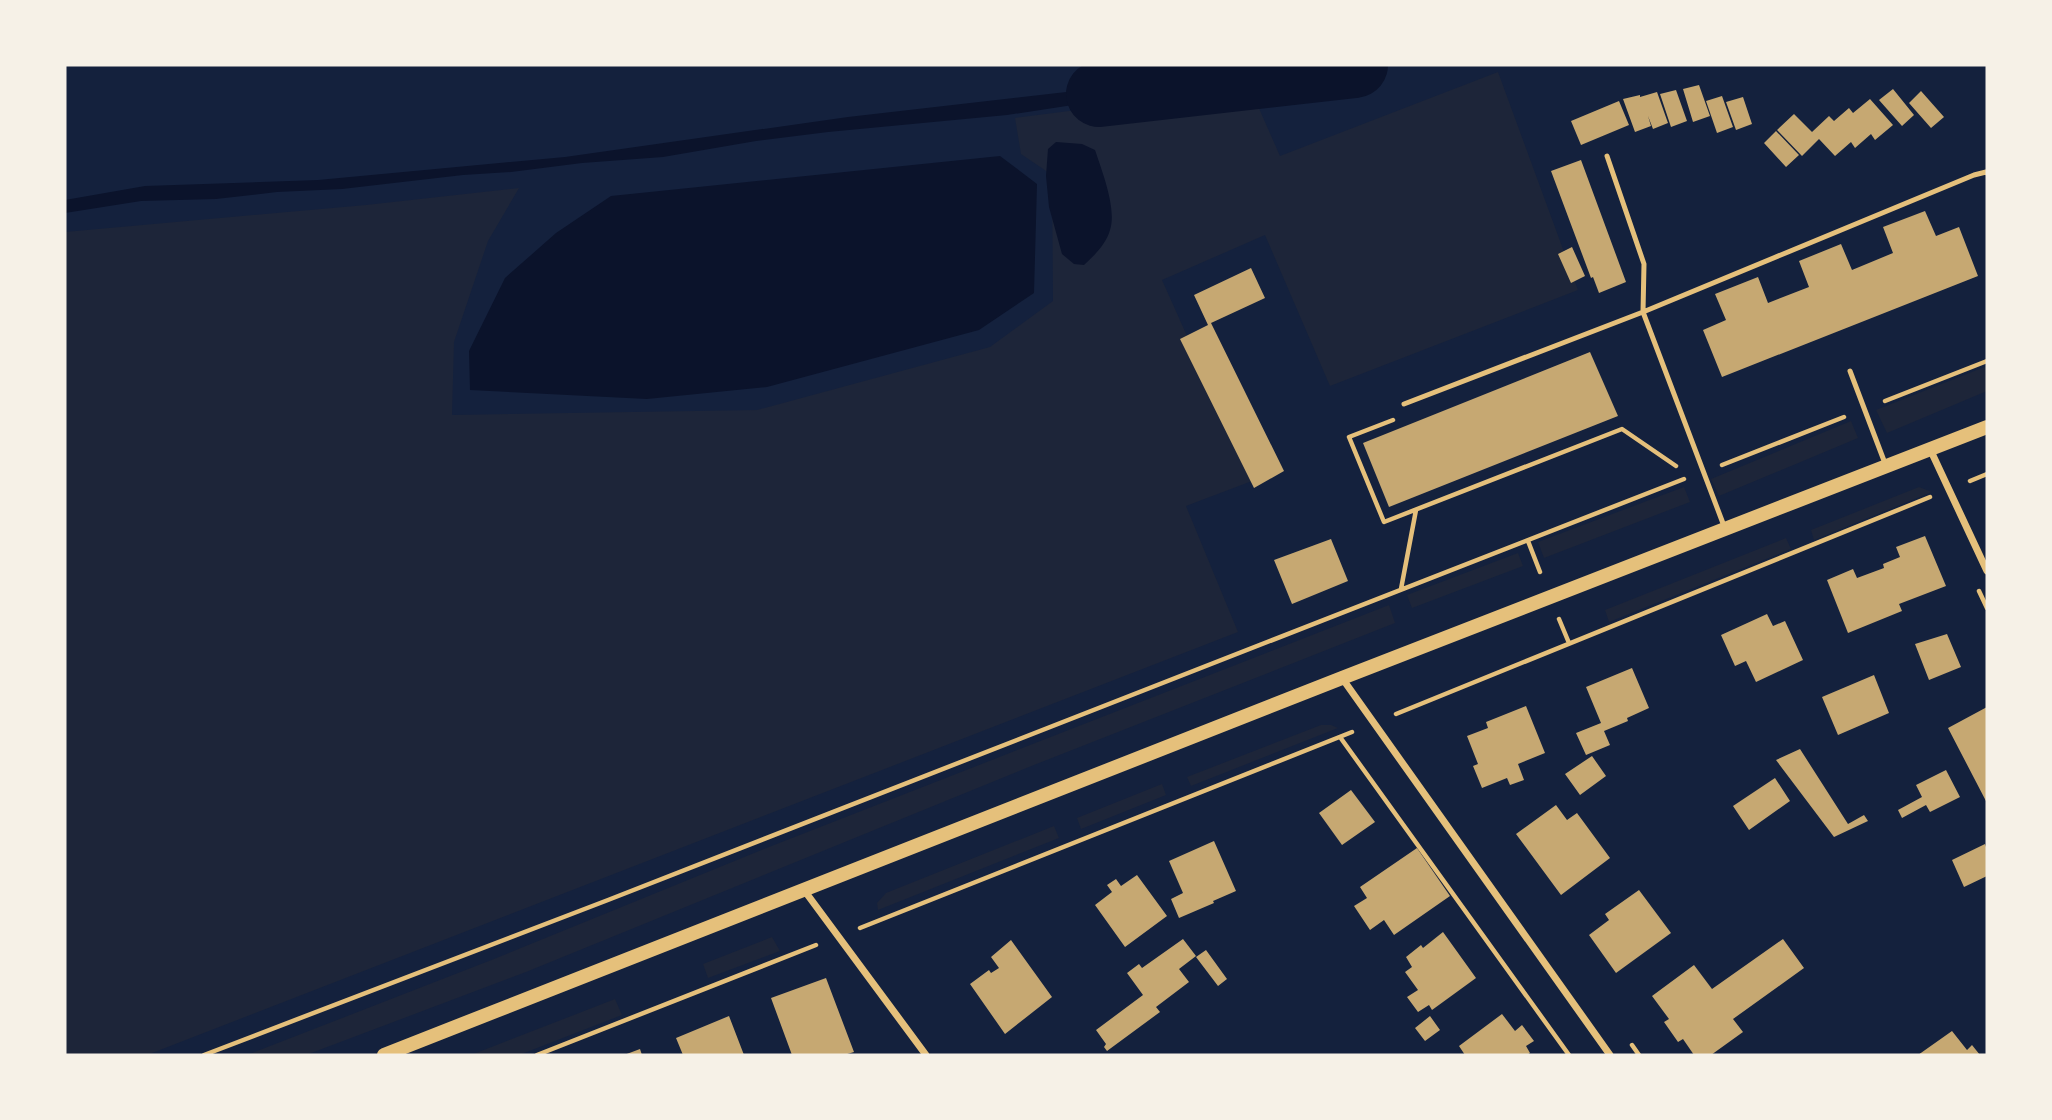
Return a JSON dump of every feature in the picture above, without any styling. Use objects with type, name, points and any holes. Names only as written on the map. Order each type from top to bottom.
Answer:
[{"type":"main road","points":[[384,1055],[1987,427]]},
{"type":"street","points":[[1930,449],[1987,571]]},
{"type":"street","points":[[1342,678],[1610,1055]]},
{"type":"street","points":[[804,889],[926,1055]]},
{"type":"lane","points":[[1607,156],[1644,264],[1643,312],[1725,529]]},
{"type":"lane","points":[[1404,404],[1643,312],[1974,175],[1987,173]]},
{"type":"lane","points":[[1850,371],[1886,466]]},
{"type":"path","points":[[1703,472],[1987,361]]},
{"type":"path","points":[[204,1055],[1692,477],[1622,429],[1384,522]]},
{"type":"path","points":[[537,1055],[1340,737],[1987,474]]},
{"type":"path","points":[[1401,590],[1416,510]]},
{"type":"path","points":[[1340,737],[1569,1055]]},
{"type":"shaded area","points":[[1322,65],[1389,65],[1214,84],[1213,76]]},
{"type":"shaded area","points":[[1498,72],[1578,290],[1330,386],[1265,235],[1162,280],[1252,481],[1186,506],[1238,632],[147,1055],[65,1055],[65,232],[366,205],[519,188],[488,241],[454,342],[452,415],[757,410],[990,347],[1053,301],[1052,175],[1021,154],[1015,118],[1250,88],[1280,156]]},
{"type":"shaded area","points":[[1189,78],[1190,92],[1099,101],[1007,115],[828,132],[663,157],[342,189],[277,192],[216,199],[141,201],[65,213],[65,200],[145,186],[318,180],[565,157],[848,117]]},
{"type":"shaded area","points":[[1056,142],[1082,144],[1095,150],[1108,190],[1112,212],[1110,230],[1103,245],[1084,265],[1074,264],[1062,254],[1049,207],[1046,176],[1048,149]]},
{"type":"shaded area","points":[[1000,156],[1037,184],[1034,293],[979,330],[767,387],[647,399],[470,390],[469,351],[505,278],[556,233],[611,196]]},
{"type":"shaded area","points":[[1987,366],[1987,391],[1887,433],[1876,410]]},
{"type":"shaded area","points":[[1851,421],[1858,438],[1719,496],[1711,479]]},
{"type":"shaded area","points":[[1684,487],[1690,502],[1544,558],[1538,542]]},
{"type":"shaded area","points":[[1919,487],[1932,492],[1814,540],[1811,530]]},
{"type":"shaded area","points":[[1786,538],[1791,549],[1609,622],[1605,610]]},
{"type":"shaded area","points":[[1518,553],[1523,566],[1412,608],[1407,595]]},
{"type":"shaded area","points":[[1389,605],[1395,623],[1034,765],[526,972],[306,1055],[247,1055],[494,959],[769,847]]},
{"type":"shaded area","points":[[1321,725],[1338,728],[1191,786],[1187,777]]},
{"type":"shaded area","points":[[1162,784],[1166,795],[1081,829],[1077,818]]},
{"type":"shaded area","points":[[1054,826],[1059,838],[878,910],[877,903],[886,893]]},
{"type":"shaded area","points":[[772,937],[780,951],[708,978],[703,964]]},
{"type":"shaded area","points":[[615,999],[622,1015],[519,1055],[471,1055]]},
{"type":"building","points":[[1699,85],[1710,116],[1693,122],[1683,89]]},
{"type":"building","points":[[1893,89],[1914,115],[1902,126],[1879,100]]},
{"type":"building","points":[[1676,90],[1687,121],[1671,127],[1660,94]]},
{"type":"building","points":[[1921,91],[1944,117],[1931,128],[1909,103]]},
{"type":"building","points":[[1657,92],[1668,123],[1653,129],[1648,116],[1651,126],[1635,132],[1623,99]]},
{"type":"building","points":[[1722,96],[1733,127],[1717,133],[1706,101]]},
{"type":"building","points":[[1743,97],[1752,124],[1736,130],[1726,102]]},
{"type":"building","points":[[1870,99],[1893,125],[1875,140],[1871,134],[1855,148],[1851,142],[1835,156],[1819,139],[1802,156],[1777,130],[1794,114],[1812,132],[1829,116],[1834,121],[1849,108],[1853,113]]},
{"type":"building","points":[[1619,101],[1629,125],[1581,145],[1571,121]]},
{"type":"building","points":[[1776,131],[1799,155],[1786,167],[1764,143]]},
{"type":"building","points":[[1581,160],[1626,282],[1599,293],[1551,171]]},
{"type":"building","points":[[1925,211],[1936,236],[1959,227],[1978,276],[1722,377],[1703,330],[1726,320],[1715,294],[1758,277],[1768,303],[1809,287],[1799,261],[1841,244],[1852,270],[1893,253],[1883,227]]},
{"type":"building","points":[[1572,247],[1585,276],[1571,283],[1558,254]]},
{"type":"building","points":[[1251,268],[1265,298],[1211,323],[1284,471],[1254,488],[1180,339],[1208,325],[1194,295]]},
{"type":"building","points":[[1590,352],[1618,416],[1389,507],[1363,443]]},
{"type":"building","points":[[1925,536],[1946,586],[1899,604],[1902,611],[1848,633],[1827,580],[1853,569],[1857,578],[1884,568],[1883,564],[1900,557],[1896,547]]},
{"type":"building","points":[[1331,539],[1348,581],[1292,604],[1274,560]]},
{"type":"building","points":[[1767,614],[1773,626],[1785,621],[1803,660],[1756,682],[1746,661],[1735,666],[1721,635]]},
{"type":"building","points":[[1947,634],[1961,667],[1929,680],[1915,644]]},
{"type":"building","points":[[1632,668],[1649,708],[1604,731],[1610,745],[1586,755],[1576,733],[1601,723],[1586,687]]},
{"type":"building","points":[[1874,675],[1889,713],[1838,735],[1822,697]]},
{"type":"building","points":[[1526,706],[1545,753],[1518,764],[1524,780],[1510,785],[1507,778],[1482,788],[1473,766],[1478,764],[1467,736],[1488,728],[1486,722]]},
{"type":"building","points":[[1987,707],[1987,803],[1948,728]]},
{"type":"building","points":[[1800,749],[1848,824],[1864,815],[1868,821],[1834,837],[1776,760]]},
{"type":"building","points":[[1592,756],[1606,776],[1580,795],[1565,774]]},
{"type":"building","points":[[1946,770],[1960,797],[1930,812],[1926,805],[1902,818],[1898,810],[1922,797],[1916,785]]},
{"type":"building","points":[[1775,778],[1790,801],[1749,830],[1733,806]]},
{"type":"building","points":[[1351,790],[1375,822],[1342,845],[1319,813]]},
{"type":"building","points":[[1556,805],[1567,820],[1577,813],[1610,858],[1561,895],[1516,834]]},
{"type":"building","points":[[1214,841],[1236,891],[1179,918],[1171,899],[1183,893],[1169,861]]},
{"type":"building","points":[[1985,844],[1987,876],[1964,887],[1952,860]]},
{"type":"building","points":[[1417,848],[1450,896],[1394,935],[1384,920],[1370,930],[1354,906],[1367,898],[1360,887]]},
{"type":"building","points":[[1137,875],[1167,916],[1125,947],[1095,905],[1112,892],[1107,885],[1116,879],[1121,886]]},
{"type":"building","points":[[1639,890],[1671,933],[1616,973],[1589,935],[1609,920],[1605,914]]},
{"type":"building","points":[[1443,932],[1476,978],[1432,1010],[1429,1005],[1418,1012],[1407,997],[1418,990],[1405,972],[1412,967],[1406,957]]},
{"type":"building","points":[[1183,939],[1196,956],[1179,969],[1189,982],[1156,1007],[1160,1012],[1107,1051],[1104,1047],[1106,1044],[1096,1030],[1143,995],[1127,973],[1139,964],[1142,968]]},
{"type":"building","points":[[1783,939],[1804,968],[1733,1019],[1743,1032],[1711,1055],[1694,1055],[1683,1039],[1678,1042],[1664,1022],[1669,1019],[1652,996],[1694,965],[1712,989]]},
{"type":"building","points":[[1011,940],[1052,997],[1005,1034],[970,984],[989,970],[991,973],[999,968],[991,957]]},
{"type":"building","points":[[1206,950],[1227,979],[1218,986],[1196,957]]},
{"type":"building","points":[[826,978],[854,1052],[844,1055],[792,1055],[771,998]]},
{"type":"building","points":[[1502,1014],[1515,1031],[1522,1025],[1534,1041],[1526,1046],[1530,1053],[1465,1055],[1459,1046]]},
{"type":"building","points":[[729,1016],[744,1055],[683,1055],[676,1038]]},
{"type":"building","points":[[1430,1016],[1440,1030],[1425,1041],[1415,1028]]},
{"type":"building","points":[[1952,1031],[1967,1050],[1972,1045],[1980,1055],[1918,1055]]},
{"type":"building","points":[[640,1049],[642,1055],[624,1055]]},
{"type":"waterway","points":[[1099,94],[1355,65]]}]
